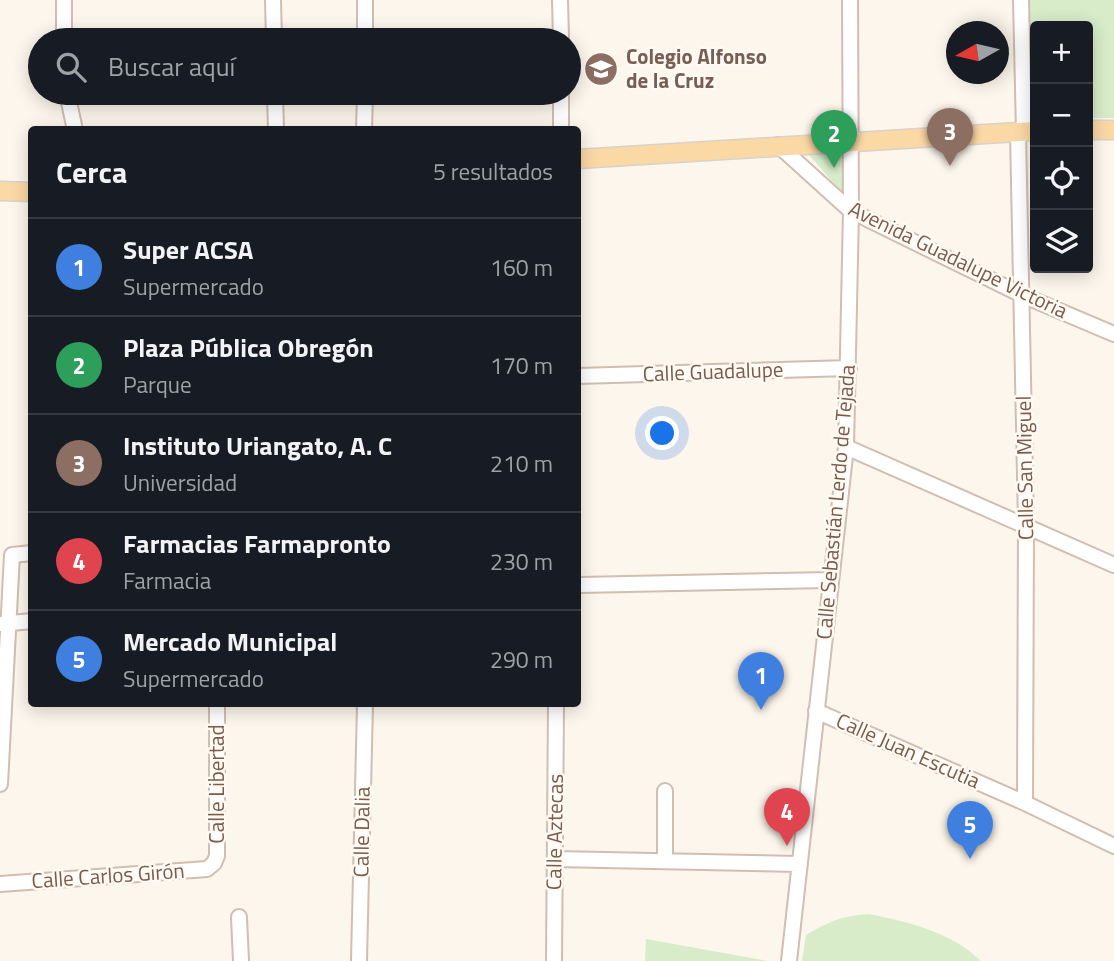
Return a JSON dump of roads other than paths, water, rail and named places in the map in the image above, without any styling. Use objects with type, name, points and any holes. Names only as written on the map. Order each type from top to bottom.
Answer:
[{"type":"main road","points":[[1093,130],[1114,130]]},
{"type":"main road","points":[[581,159],[1026,132]]},
{"type":"street","points":[[64,0],[64,28]]},
{"type":"street","points":[[273,0],[274,28]]},
{"type":"street","points":[[365,0],[365,28]]},
{"type":"street","points":[[560,0],[561,28]]},
{"type":"street","name":"Calle Sebastián Lerdo de Tejada","points":[[789,961],[846,447],[851,211],[850,0]]},
{"type":"street","name":"Calle San Miguel","points":[[1021,0],[1026,132],[1022,295],[1026,525],[1025,803]]},
{"type":"street","points":[[70,105],[74,126]]},
{"type":"street","points":[[275,105],[276,126]]},
{"type":"street","points":[[365,105],[365,126]]},
{"type":"street","points":[[561,105],[561,126]]},
{"type":"street","name":"Avenida Guadalupe Victoria","points":[[778,145],[851,211],[1022,295],[1114,334]]},
{"type":"street","name":"Calle Guadalupe","points":[[581,376],[849,368]]},
{"type":"street","points":[[846,447],[1114,565]]},
{"type":"street","points":[[0,784],[4,624],[12,555],[28,553]]},
{"type":"street","points":[[581,585],[831,580]]},
{"type":"street","points":[[4,624],[28,621]]},
{"type":"street","name":"Calle Libertad","points":[[214,863],[217,856],[217,707]]},
{"type":"street","name":"Calle Dalia","points":[[359,961],[365,707]]},
{"type":"street","name":"Calle Aztecas","points":[[554,961],[556,707]]},
{"type":"street","name":"Calle Juan Escutia","points":[[816,711],[1025,803],[1114,846]]},
{"type":"street","points":[[665,791],[665,861]]},
{"type":"street","points":[[555,859],[800,864]]},
{"type":"street","name":"Calle Carlos Girón","points":[[0,884],[206,869],[214,863]]},
{"type":"street","points":[[239,916],[241,961]]},
{"type":"place","name":"Colegio Alfonso de la Cruz","points":[[601,69]]},
{"type":"place","name":"Instituto Uriangato, A. C","points":[[950,166]]},
{"type":"place","name":"Plaza Pública Obregón","points":[[834,168]]},
{"type":"place","name":"Super ACSA","points":[[761,710]]},
{"type":"place","name":"Farmacias Farmapronto","points":[[787,846]]},
{"type":"place","name":"Mercado Municipal","points":[[970,859]]}]
